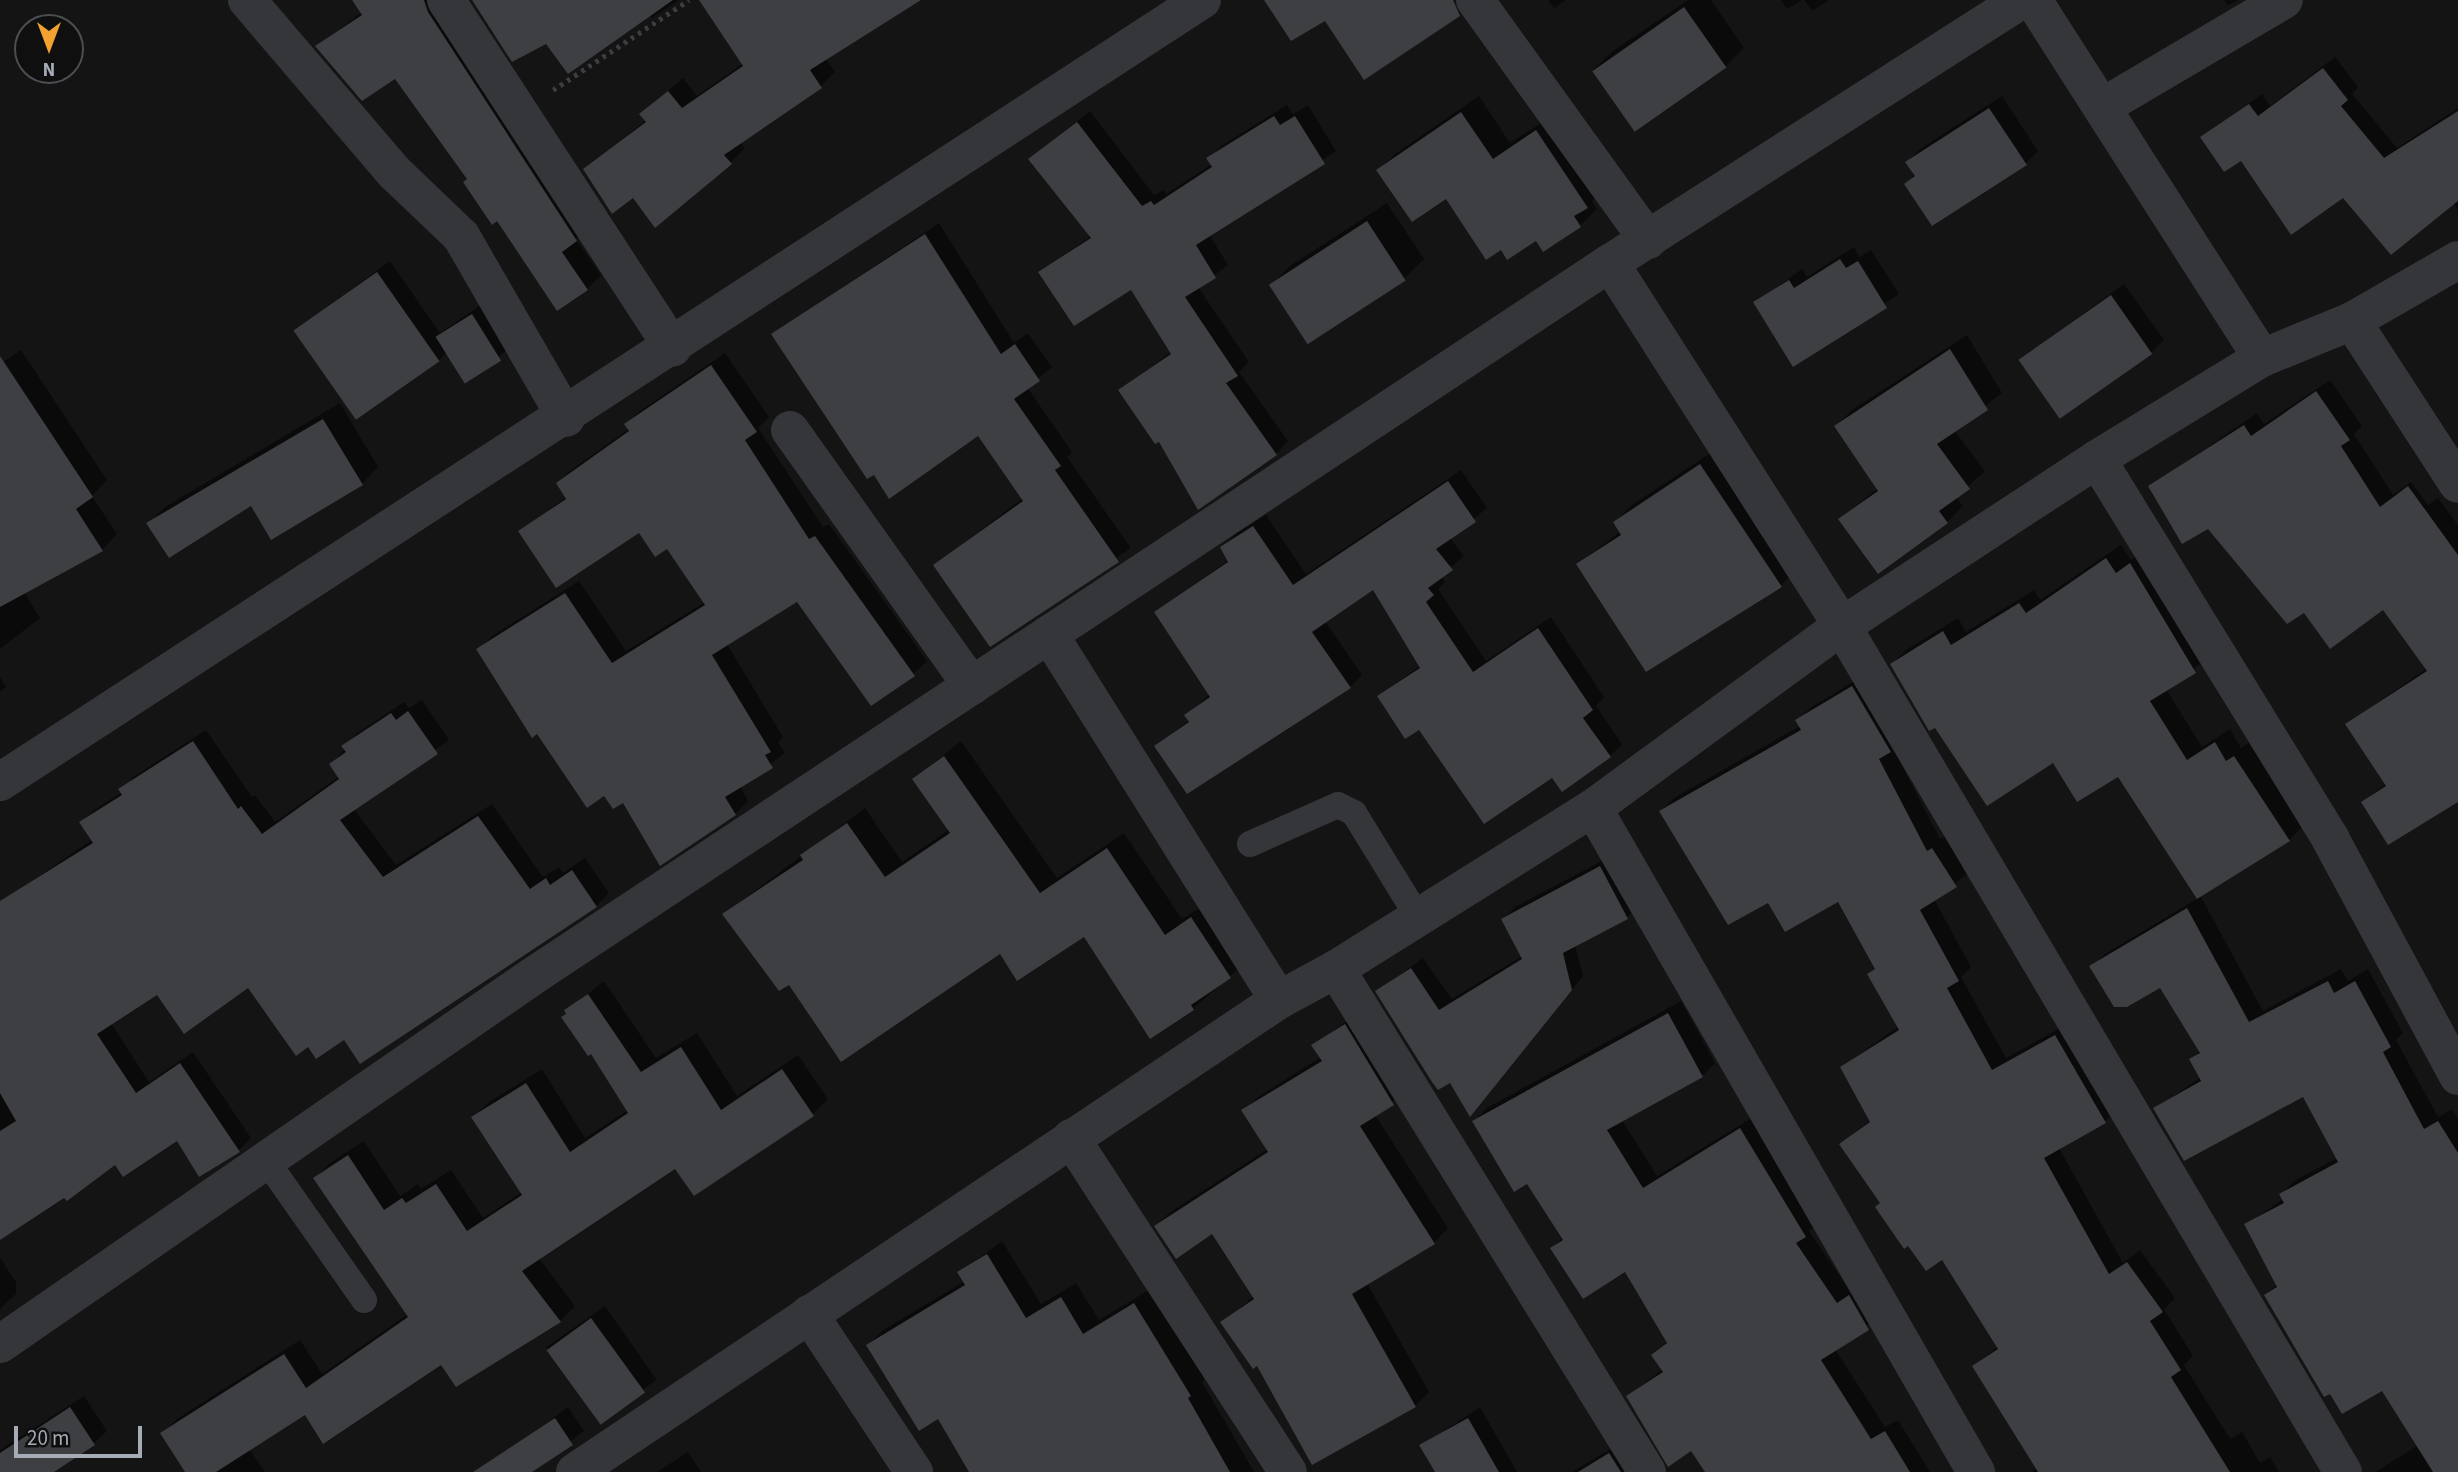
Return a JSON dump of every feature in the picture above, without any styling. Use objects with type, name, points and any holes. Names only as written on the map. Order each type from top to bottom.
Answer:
[{"type":"street","points":[[247,0],[395,173],[461,236],[565,418]]},
{"type":"street","points":[[446,0],[673,348]]},
{"type":"street","points":[[0,782],[673,348],[1202,0]]},
{"type":"street","points":[[1475,0],[1648,240]]},
{"type":"street","points":[[0,1344],[533,976],[1049,634],[1308,467],[1611,263],[2022,0]]},
{"type":"street","points":[[2033,0],[2262,358]]},
{"type":"street","points":[[2102,107],[2284,0]]},
{"type":"street","points":[[575,1472],[1279,1000],[1336,969],[1593,808],[1842,626],[2096,459],[2262,358],[2352,321],[2458,260]]},
{"type":"street","points":[[1611,263],[1842,626],[2343,1472]]},
{"type":"street","points":[[2352,321],[2458,484]]},
{"type":"street","points":[[790,430],[972,686]]},
{"type":"street","points":[[2096,459],[2331,840],[2458,1076]]},
{"type":"street","points":[[1049,634],[1279,1000]]},
{"type":"street","points":[[1593,808],[1976,1472]]},
{"type":"street","points":[[1336,969],[1647,1472]]},
{"type":"street","points":[[1071,1138],[1288,1472]]},
{"type":"street","points":[[809,1314],[914,1472]]},
{"type":"lane","points":[[1250,844],[1338,805],[1353,813],[1418,917]]},
{"type":"lane","points":[[266,1160],[364,1300]]},
{"type":"path","points":[[520,112],[689,0]]},
{"type":"building","points":[[352,0],[424,0],[428,12],[577,241],[562,252],[588,290],[557,311],[497,221],[492,225],[463,182],[467,179],[395,79],[362,101],[315,46],[362,15]]},
{"type":"building","points":[[472,0],[673,0],[568,74],[546,44],[512,62]]},
{"type":"building","points":[[699,0],[921,0],[810,70],[822,88],[724,155],[732,164],[655,228],[633,198],[612,214],[583,169],[646,122],[639,114],[668,91],[682,108],[743,66]]},
{"type":"building","points":[[1264,0],[1453,0],[1460,16],[1364,80],[1325,21],[1291,41]]},
{"type":"building","points":[[1684,7],[1726,68],[1635,132],[1592,71]]},
{"type":"building","points":[[2323,68],[2348,100],[2341,106],[2384,158],[2458,111],[2458,201],[2391,255],[2343,198],[2291,235],[2241,161],[2224,172],[2200,137],[2249,104],[2258,116]]},
{"type":"building","points":[[1989,108],[2027,165],[1932,226],[1904,184],[1915,176],[1905,162]]},
{"type":"building","points":[[1461,112],[1493,159],[1536,130],[1588,208],[1574,216],[1581,227],[1543,252],[1536,241],[1507,260],[1501,250],[1486,260],[1446,199],[1412,222],[1376,170]]},
{"type":"building","points":[[1274,116],[1280,125],[1295,116],[1325,164],[1196,245],[1216,278],[1185,297],[1238,376],[1226,383],[1277,455],[1198,510],[1159,442],[1155,444],[1118,390],[1171,354],[1131,290],[1074,326],[1038,272],[1091,238],[1028,159],[1077,122],[1142,206],[1151,201],[1154,205],[1212,167],[1206,158]]},
{"type":"building","points":[[1367,221],[1406,281],[1308,344],[1269,285]]},
{"type":"building","points":[[925,234],[1001,354],[1015,344],[1040,381],[1014,399],[1061,466],[1055,470],[1119,562],[990,647],[933,565],[1023,501],[978,436],[889,499],[874,475],[867,479],[771,334]]},
{"type":"building","points":[[1840,259],[1846,268],[1858,261],[1887,308],[1793,367],[1753,302],[1789,280],[1794,288]]},
{"type":"building","points":[[377,272],[440,361],[356,420],[293,331]]},
{"type":"building","points":[[2111,295],[2152,354],[2060,419],[2018,360]]},
{"type":"building","points":[[472,314],[501,361],[465,383],[436,337]]},
{"type":"building","points":[[1950,349],[1988,410],[1937,444],[1970,489],[1939,511],[1948,523],[1878,574],[1838,519],[1878,491],[1834,426]]},
{"type":"building","points":[[0,356],[93,497],[76,509],[103,551],[0,607]]},
{"type":"building","points":[[711,365],[757,432],[745,440],[809,539],[815,536],[915,676],[871,706],[797,602],[712,655],[771,752],[765,755],[773,768],[725,797],[736,815],[660,866],[623,803],[613,809],[604,796],[587,808],[537,734],[532,738],[476,649],[565,593],[612,663],[705,605],[667,549],[655,557],[639,533],[556,588],[518,531],[566,499],[556,483],[629,431],[624,424]]},
{"type":"building","points":[[2316,391],[2350,440],[2341,446],[2380,507],[2408,486],[2458,555],[2458,802],[2388,845],[2361,802],[2386,786],[2345,724],[2427,671],[2383,610],[2330,649],[2304,613],[2287,624],[2208,529],[2182,544],[2148,486],[2244,425],[2251,436]]},
{"type":"building","points":[[323,419],[363,485],[271,540],[251,506],[169,558],[146,523]]},
{"type":"building","points":[[1700,464],[1782,587],[1646,672],[1576,564],[1621,535],[1613,522]]},
{"type":"building","points":[[1448,481],[1476,522],[1436,549],[1453,570],[1428,588],[1434,595],[1426,602],[1473,672],[1538,628],[1593,710],[1583,718],[1611,757],[1562,792],[1552,778],[1484,824],[1419,730],[1405,739],[1377,696],[1420,668],[1373,590],[1312,632],[1351,688],[1187,794],[1154,746],[1189,722],[1184,715],[1210,697],[1154,612],[1228,562],[1220,547],[1253,526],[1293,585]]},
{"type":"building","points":[[2106,558],[2116,573],[2130,563],[2196,673],[2150,701],[2187,760],[2215,742],[2226,761],[2234,756],[2290,841],[2197,899],[2118,777],[2077,802],[2053,763],[1987,806],[1935,728],[1929,731],[1890,664],[1943,631],[1951,645],[2019,603],[2026,613]]},
{"type":"building","points":[[1852,686],[1891,752],[1879,759],[1927,851],[1932,848],[1957,887],[1920,910],[1959,981],[1947,988],[1992,1070],[2055,1035],[2106,1123],[2044,1158],[2109,1274],[2127,1262],[2163,1312],[2150,1321],[2181,1370],[2171,1377],[2230,1472],[2038,1472],[1972,1366],[1998,1349],[1942,1260],[1926,1271],[1908,1246],[1904,1249],[1875,1207],[1880,1203],[1839,1144],[1870,1122],[1840,1067],[1899,1030],[1867,974],[1875,969],[1838,902],[1785,932],[1768,903],[1728,925],[1659,811],[1801,730],[1795,720]]},
{"type":"building","points":[[408,711],[438,754],[340,820],[383,877],[478,816],[530,889],[546,878],[550,885],[572,870],[597,907],[360,1064],[344,1040],[316,1059],[308,1047],[296,1056],[248,988],[184,1034],[157,995],[97,1034],[136,1093],[180,1063],[240,1152],[199,1177],[177,1141],[123,1177],[115,1165],[67,1201],[64,1198],[0,1240],[0,1131],[16,1121],[0,1093],[0,901],[93,843],[79,822],[122,795],[118,789],[193,741],[238,809],[241,806],[262,834],[339,779],[329,764],[346,752],[341,746],[391,713],[396,720]]},
{"type":"building","points":[[944,756],[1040,893],[1107,848],[1165,935],[1191,917],[1231,978],[1191,1005],[1194,1010],[1150,1039],[1084,937],[1017,981],[1000,954],[841,1062],[789,985],[779,991],[722,914],[803,860],[800,855],[847,823],[885,877],[950,833],[912,779]]},
{"type":"building","points":[[1600,866],[1628,919],[1563,953],[1572,990],[1470,1117],[1450,1083],[1438,1090],[1375,991],[1411,968],[1439,1010],[1522,959],[1501,919]]},
{"type":"building","points":[[2187,908],[2249,1022],[2328,981],[2334,993],[2355,981],[2391,1047],[2383,1052],[2424,1129],[2438,1121],[2458,1153],[2458,1472],[2433,1472],[2382,1391],[2342,1414],[2330,1394],[2324,1397],[2264,1295],[2277,1287],[2244,1224],[2284,1203],[2279,1194],[2338,1162],[2303,1097],[2184,1161],[2153,1108],[2201,1081],[2189,1059],[2200,1053],[2160,988],[2127,1007],[2114,1007],[2089,966]]},
{"type":"building","points":[[588,994],[641,1072],[681,1047],[721,1110],[782,1069],[814,1116],[694,1196],[675,1169],[522,1271],[561,1322],[456,1387],[441,1365],[323,1444],[305,1415],[216,1472],[185,1472],[160,1433],[284,1354],[306,1388],[408,1317],[313,1178],[348,1155],[384,1210],[402,1198],[406,1203],[436,1184],[467,1231],[522,1195],[471,1117],[526,1083],[570,1152],[628,1113],[591,1054],[588,1056],[561,1017],[566,1014],[564,1010]]},
{"type":"building","points":[[1668,1013],[1703,1077],[1607,1130],[1643,1188],[1740,1128],[1806,1237],[1796,1243],[1837,1303],[1849,1295],[1869,1330],[1821,1360],[1871,1439],[1885,1431],[1910,1472],[1705,1472],[1691,1451],[1668,1467],[1626,1396],[1663,1372],[1651,1355],[1667,1343],[1625,1272],[1583,1299],[1550,1248],[1563,1240],[1527,1184],[1514,1192],[1472,1121]]},
{"type":"building","points":[[1345,1024],[1394,1105],[1360,1126],[1435,1244],[1352,1294],[1416,1407],[1312,1465],[1257,1366],[1253,1369],[1220,1322],[1254,1299],[1212,1234],[1176,1259],[1154,1226],[1268,1152],[1241,1110],[1322,1061],[1311,1045]]},
{"type":"building","points":[[987,1254],[1026,1318],[1061,1297],[1083,1334],[1134,1303],[1191,1396],[1188,1398],[1230,1472],[969,1472],[938,1419],[919,1431],[866,1345],[965,1285],[957,1272]]},
{"type":"building","points":[[591,1318],[645,1392],[601,1425],[547,1350]]},
{"type":"building","points":[[70,1407],[95,1445],[54,1472],[0,1472],[0,1453]]},
{"type":"building","points":[[555,1418],[573,1445],[532,1472],[473,1472]]},
{"type":"building","points":[[1468,1418],[1499,1472],[1435,1472],[1419,1445]]},
{"type":"building","points":[[1609,1453],[1621,1472],[1578,1472]]}]
